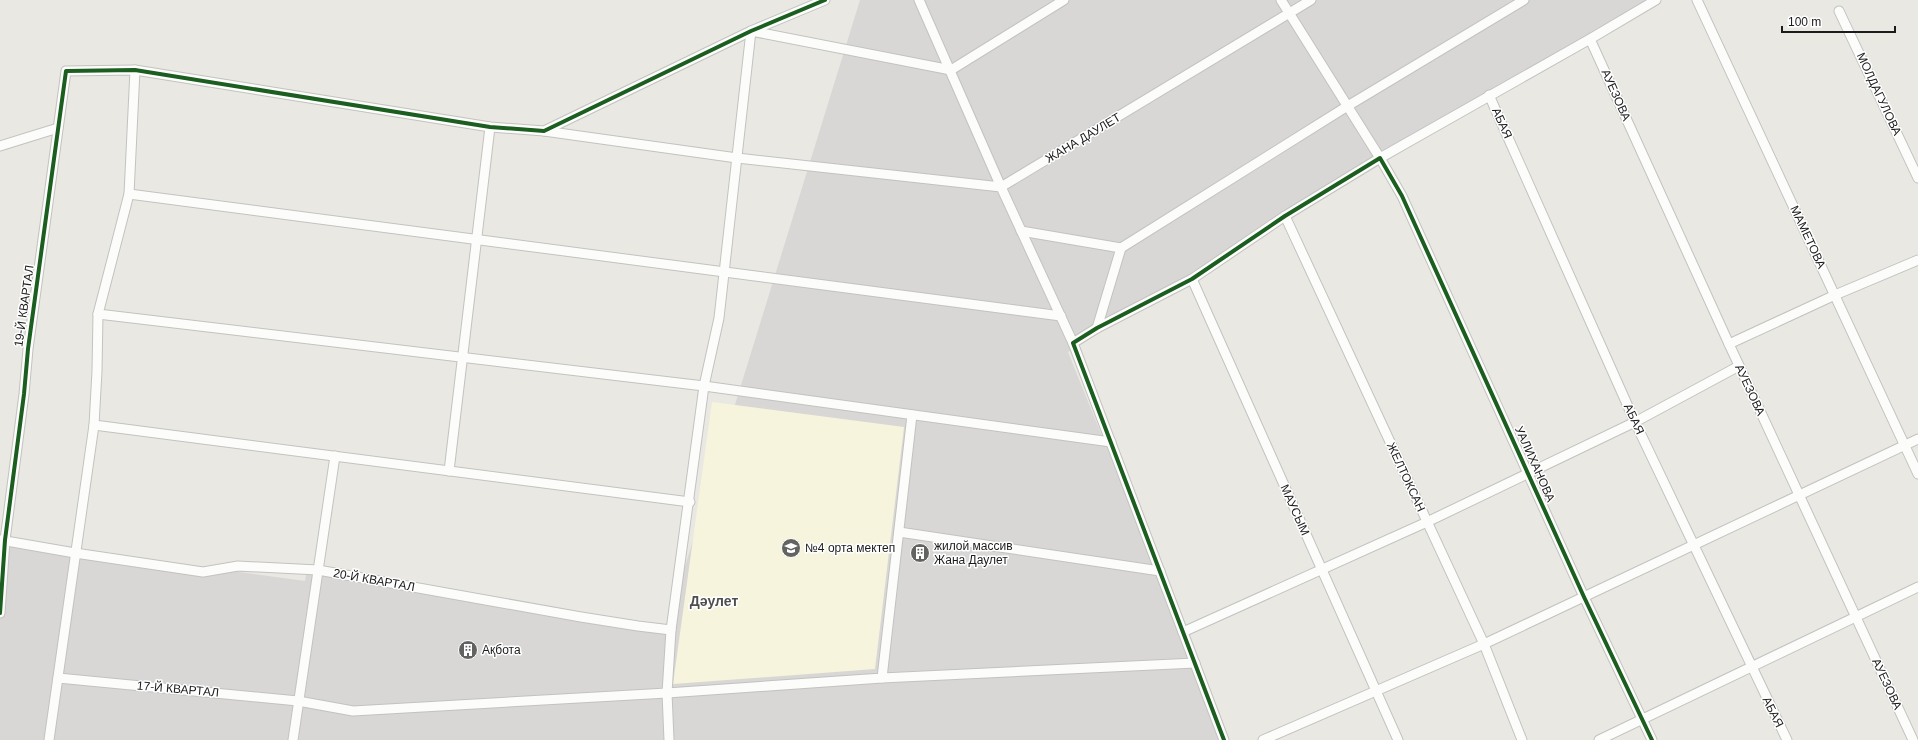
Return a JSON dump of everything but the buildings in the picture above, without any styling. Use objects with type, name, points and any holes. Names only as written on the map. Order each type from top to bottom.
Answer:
[{"type":"street","points":[[544,131],[751,31],[824,0]]},
{"type":"street","points":[[919,0],[1001,187],[1073,343],[1224,740]]},
{"type":"street","points":[[751,31],[951,70],[1064,0]]},
{"type":"street","name":"УАЛИХАНОВА","points":[[1281,0],[1346,107],[1380,158],[1402,196],[1584,597],[1652,740]]},
{"type":"street","name":"ЖАНА ДАУЛЕТ","points":[[1001,187],[1311,0]]},
{"type":"street","points":[[1097,328],[1121,248],[1346,107],[1524,0]]},
{"type":"street","points":[[1073,343],[1097,328],[1192,279],[1285,216],[1380,158],[1656,0]]},
{"type":"street","name":"МАМЕТОВА","points":[[1697,0],[1918,474]]},
{"type":"street","name":"МОЛДАГУЛОВА","points":[[1839,11],[1918,178]]},
{"type":"street","points":[[669,740],[667,693],[672,630],[690,502],[704,386],[719,318],[751,31]]},
{"type":"street","name":"АУЕЗОВА","points":[[1590,39],[1798,495],[1912,738]]},
{"type":"street","points":[[49,740],[94,425],[98,314],[129,194],[135,70],[490,128],[544,131],[737,158],[1001,187]]},
{"type":"street","name":"19-Й КВАРТАЛ","points":[[0,613],[2,540],[24,394],[28,348],[66,71],[135,70]]},
{"type":"street","name":"АБАЯ","points":[[1490,95],[1635,422],[1787,740]]},
{"type":"street","points":[[0,146],[58,128]]},
{"type":"street","points":[[449,471],[490,128]]},
{"type":"street","points":[[129,194],[1061,316]]},
{"type":"street","name":"ЖЕЛТОКСАН","points":[[1285,216],[1484,644],[1522,740]]},
{"type":"street","points":[[1021,231],[1121,248]]},
{"type":"street","points":[[1729,344],[1835,295],[1918,260]]},
{"type":"street","name":"МАУСЫМ","points":[[1192,279],[1398,740]]},
{"type":"street","points":[[98,314],[704,386],[1111,442]]},
{"type":"street","points":[[1183,632],[1427,522],[1635,422],[1739,366]]},
{"type":"street","points":[[882,678],[912,415]]},
{"type":"street","points":[[94,425],[690,502]]},
{"type":"street","points":[[1264,740],[1484,644],[1918,439]]},
{"type":"street","points":[[293,740],[335,456]]},
{"type":"street","points":[[899,532],[1160,571]]},
{"type":"street","name":"20-Й КВАРТАЛ","points":[[2,540],[76,553],[203,572],[238,566],[318,570],[624,624],[672,630]]},
{"type":"street","points":[[1599,740],[1918,587]]},
{"type":"street","name":"17-Й КВАРТАЛ","points":[[58,678],[298,701],[354,711],[667,693],[882,678],[1195,663]]},
{"type":"shaded area","points":[[860,0],[1655,0],[1068,352],[1225,740],[0,740],[0,574],[5,540],[305,581],[307,569],[666,628]]},
{"type":"shaded area","name":"№4 орта мектеп","points":[[712,402],[904,427],[875,669],[673,684]]},
{"type":"cycle path","points":[[0,613],[5,540],[24,394],[28,349],[66,71],[135,70],[490,127],[544,131],[751,31],[825,0]]},
{"type":"cycle path","points":[[1224,740],[1073,343],[1097,328],[1192,279],[1285,216],[1380,158],[1402,196],[1584,597],[1652,740]]},
{"type":"place","name":"№4 орта мектеп","points":[[791,548]]},
{"type":"place","name":"жилой массив Жана Даулет","points":[[920,553]]},
{"type":"place","name":"Ақбота","points":[[468,650]]},
{"type":"district","name":"Дәулет","points":[[714,601]]}]
